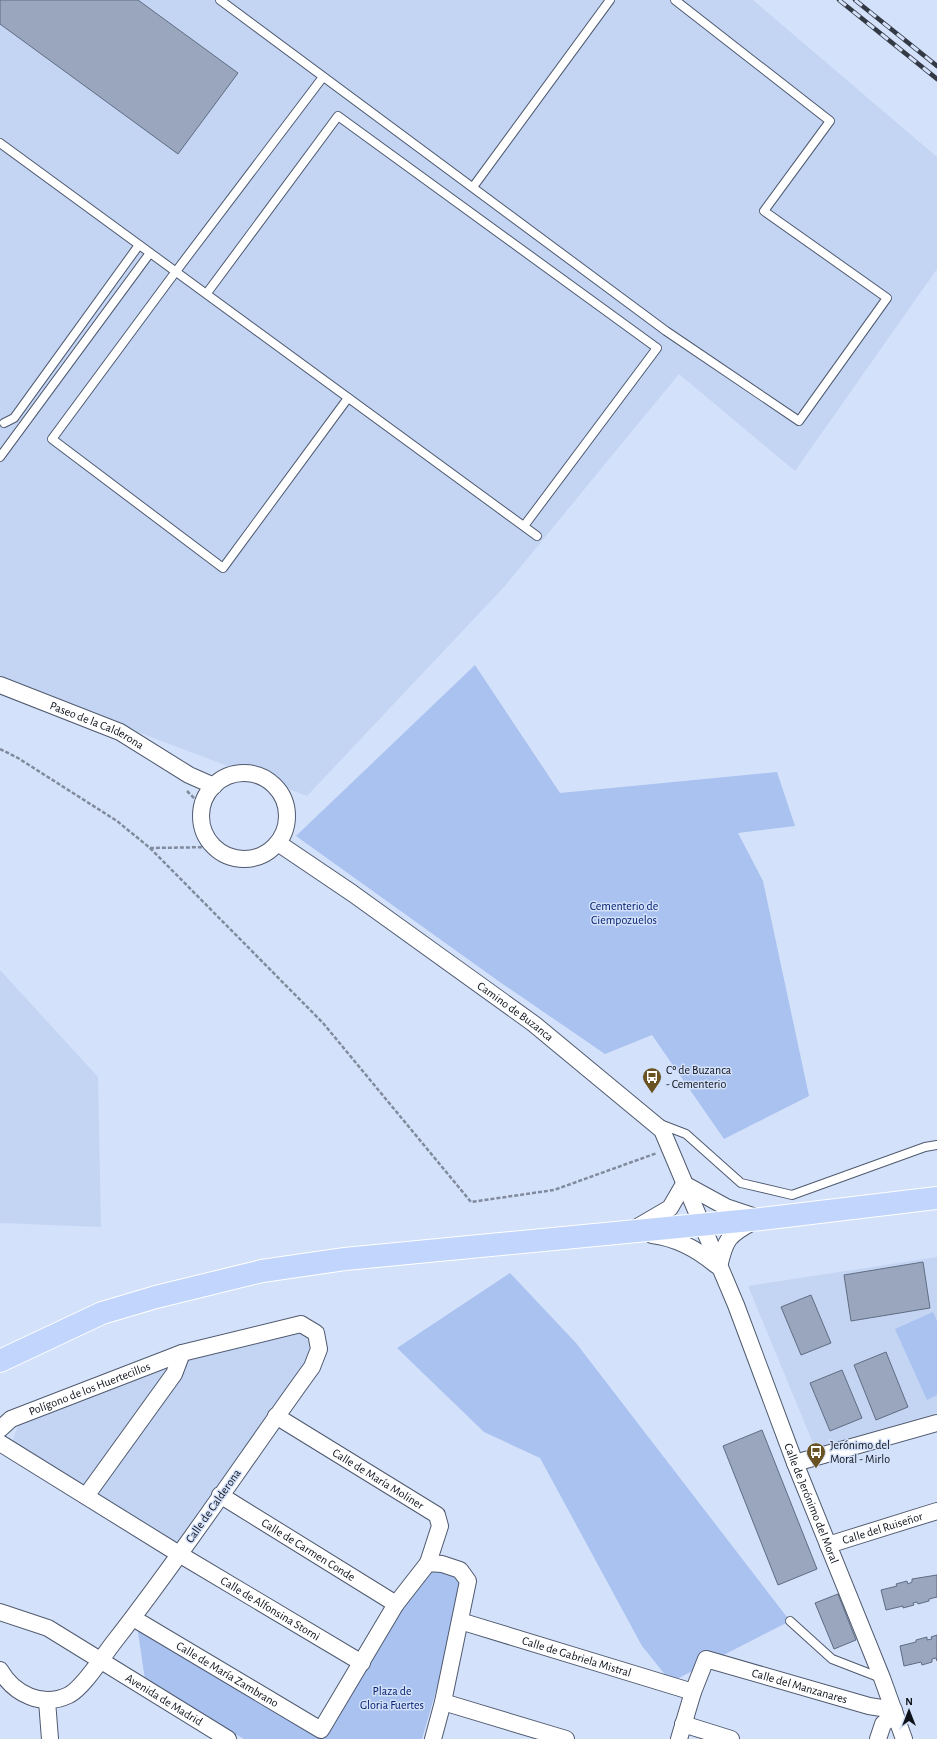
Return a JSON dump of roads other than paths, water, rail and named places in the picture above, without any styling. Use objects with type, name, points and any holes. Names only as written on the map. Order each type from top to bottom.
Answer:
[{"type":"main road","points":[[0,1361],[102,1313],[156,1297],[262,1271],[345,1258],[761,1219],[937,1198]]},
{"type":"street","name":"Paseo de la Calderona","points":[[0,685],[120,732],[187,783],[207,796]]},
{"type":"street","points":[[244,774],[263,778],[275,786],[284,801],[287,817],[284,832],[278,843],[268,853],[244,860],[226,856],[214,847],[202,828],[201,817],[207,796],[226,778],[244,774]]},
{"type":"street","name":"Camino de Buzanca","points":[[278,843],[352,893],[534,1024],[662,1130],[700,1224]]},
{"type":"street","points":[[629,1232],[670,1208],[684,1184],[726,1207],[761,1219]]},
{"type":"street","points":[[719,1268],[724,1246],[736,1232],[761,1219]]},
{"type":"street","name":"Calle de Jerónimo del Moral","points":[[700,1224],[736,1305],[795,1463],[882,1678],[904,1739]]},
{"type":"street","name":"Calle de Jerónimo del Moral","points":[[629,1232],[669,1237],[700,1251],[719,1268]]},
{"type":"street","name":"Polígono de los Huertecillos","points":[[0,1429],[11,1419],[182,1353],[301,1324],[316,1333],[320,1349]]},
{"type":"street","name":"Calle de Calderona","points":[[100,1660],[133,1618],[312,1367],[320,1349]]},
{"type":"street","name":"Polígono de los Huertecillos","points":[[86,1496],[174,1374],[182,1353]]},
{"type":"street","name":"Calle de María Moliner","points":[[276,1416],[437,1515],[440,1526],[428,1563]]},
{"type":"street","points":[[795,1463],[937,1423]]},
{"type":"street","points":[[0,1443],[178,1554]]},
{"type":"street","name":"Calle de Carmen Conde","points":[[220,1495],[396,1604]]},
{"type":"street","name":"Calle del Ruiseñor","points":[[828,1545],[937,1511]]},
{"type":"street","name":"Calle de Alfonsina Storni","points":[[178,1554],[362,1663]]},
{"type":"street","points":[[362,1663],[396,1604],[428,1563],[442,1564],[460,1570],[468,1581],[443,1702],[433,1739]]},
{"type":"street","name":"Avenida de Madrid","points":[[0,1612],[48,1628],[228,1739]]},
{"type":"street","name":"Calle de María Zambrano","points":[[133,1618],[321,1730],[362,1663]]},
{"type":"street","name":"Calle de Gabriela Mistral","points":[[460,1621],[693,1692]]},
{"type":"street","name":"Calle del Manzanares","points":[[693,1692],[706,1659],[894,1712]]},
{"type":"street","points":[[0,1670],[7,1682],[26,1696],[47,1701],[70,1694],[85,1681],[100,1660]]},
{"type":"street","points":[[693,1692],[681,1732],[731,1739]]},
{"type":"street","points":[[47,1701],[50,1739]]},
{"type":"street","points":[[443,1702],[566,1739]]},
{"type":"street","points":[[878,1739],[883,1724],[894,1712]]},
{"type":"lane","points":[[220,0],[323,78],[473,187],[666,331],[799,421],[887,298],[764,211],[830,121],[675,0]]},
{"type":"lane","points":[[473,187],[610,0]]},
{"type":"lane","points":[[323,78],[52,439],[224,568],[348,398]]},
{"type":"lane","points":[[207,293],[338,116],[657,348],[524,526]]},
{"type":"lane","points":[[0,143],[207,293],[537,536]]},
{"type":"lane","points":[[1,424],[14,418],[139,245]]},
{"type":"lane","points":[[0,457],[150,253]]},
{"type":"lane","points":[[652,1121],[686,1134],[741,1183],[792,1194],[925,1147],[937,1145]]},
{"type":"lane","points":[[790,1621],[832,1659],[882,1678]]},
{"type":"railway","points":[[839,0],[937,79]]},
{"type":"railway","points":[[855,0],[937,66]]},
{"type":"place","name":"Cº de Buzanca - Cementerio","points":[[652,1094]]},
{"type":"place","name":"Jerónimo del Moral - Mirlo","points":[[816,1469]]},
{"type":"park label","name":"Cementerio de Ciempozuelos","points":[[624,913]]},
{"type":"park label","name":"Plaza de Gloria Fuertes","points":[[392,1698]]}]
